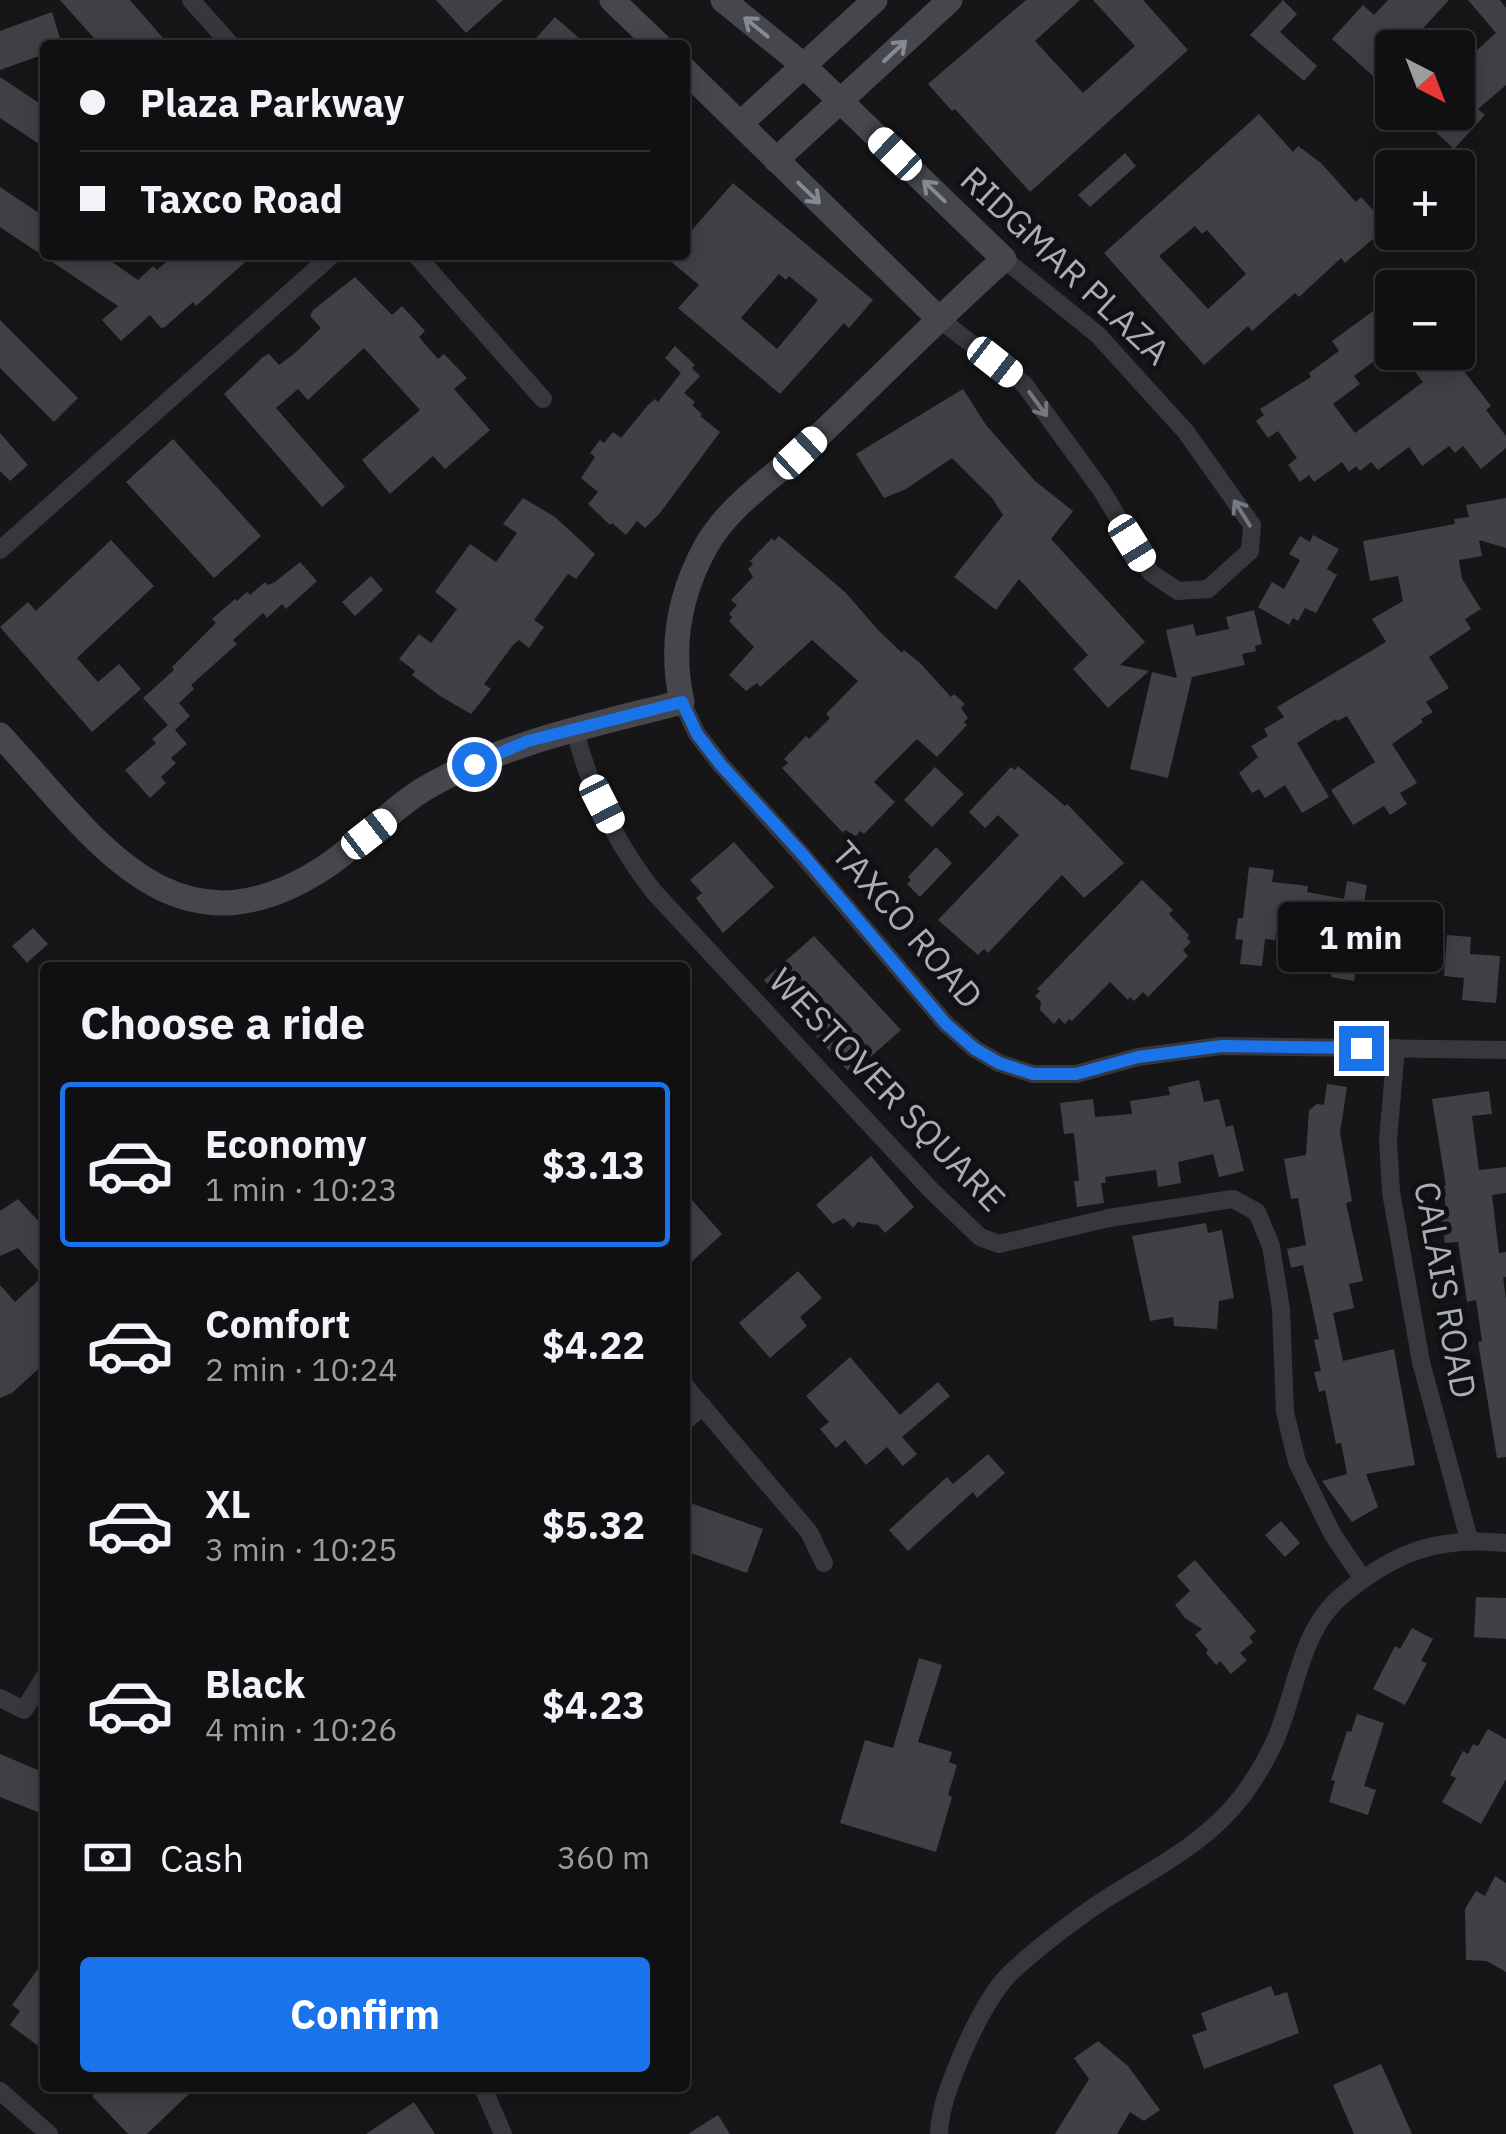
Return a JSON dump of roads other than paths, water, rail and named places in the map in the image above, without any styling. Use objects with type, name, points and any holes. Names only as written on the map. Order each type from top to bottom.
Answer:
[{"type":"street","points":[[191,0],[226,40]]},
{"type":"street","points":[[612,0],[654,40]]},
{"type":"street","name":"RIDGMAR PLAZA","points":[[690,75],[938,318],[1024,384],[1102,490],[1151,573],[1178,591],[1208,589],[1250,551],[1252,524],[1186,432],[1098,335],[1004,259],[803,65],[723,0]]},
{"type":"street","points":[[741,123],[876,0]]},
{"type":"street","points":[[776,160],[950,0]]},
{"type":"street","points":[[0,735],[126,868],[166,893],[216,902],[258,899],[292,886],[324,868],[421,792],[474,764],[528,741],[682,702],[674,656],[682,608],[698,563],[723,520],[858,399],[938,318],[1004,259]]},
{"type":"street","points":[[0,550],[326,260]]},
{"type":"street","points":[[420,260],[543,400]]},
{"type":"street","name":"TAXCO ROAD","points":[[682,702],[697,734],[721,765],[946,1024],[999,1063],[1033,1074],[1076,1074],[1138,1057],[1222,1046],[1506,1050]]},
{"type":"street","name":"WESTOVER SQUARE","points":[[575,730],[586,773],[633,865],[654,892],[930,1189],[980,1237],[999,1244],[1109,1218],[1233,1199],[1257,1212],[1270,1246],[1282,1309],[1285,1412],[1297,1462],[1333,1535],[1364,1579]]},
{"type":"street","name":"CALAIS ROAD","points":[[1396,1048],[1388,1140],[1392,1192],[1421,1362],[1469,1539]]},
{"type":"street","points":[[690,1392],[809,1532],[824,1564]]},
{"type":"street","points":[[690,1417],[703,1406]]},
{"type":"street","points":[[939,2134],[950,2085],[974,2027],[1004,1980],[1113,1894],[1170,1861],[1209,1832],[1243,1795],[1274,1743],[1304,1651],[1340,1596],[1390,1560],[1434,1544],[1469,1539],[1506,1543]]},
{"type":"street","points":[[0,1698],[24,1710],[40,1684]]},
{"type":"street","points":[[0,2091],[49,2134]]},
{"type":"street","points":[[485,2092],[503,2134]]}]
